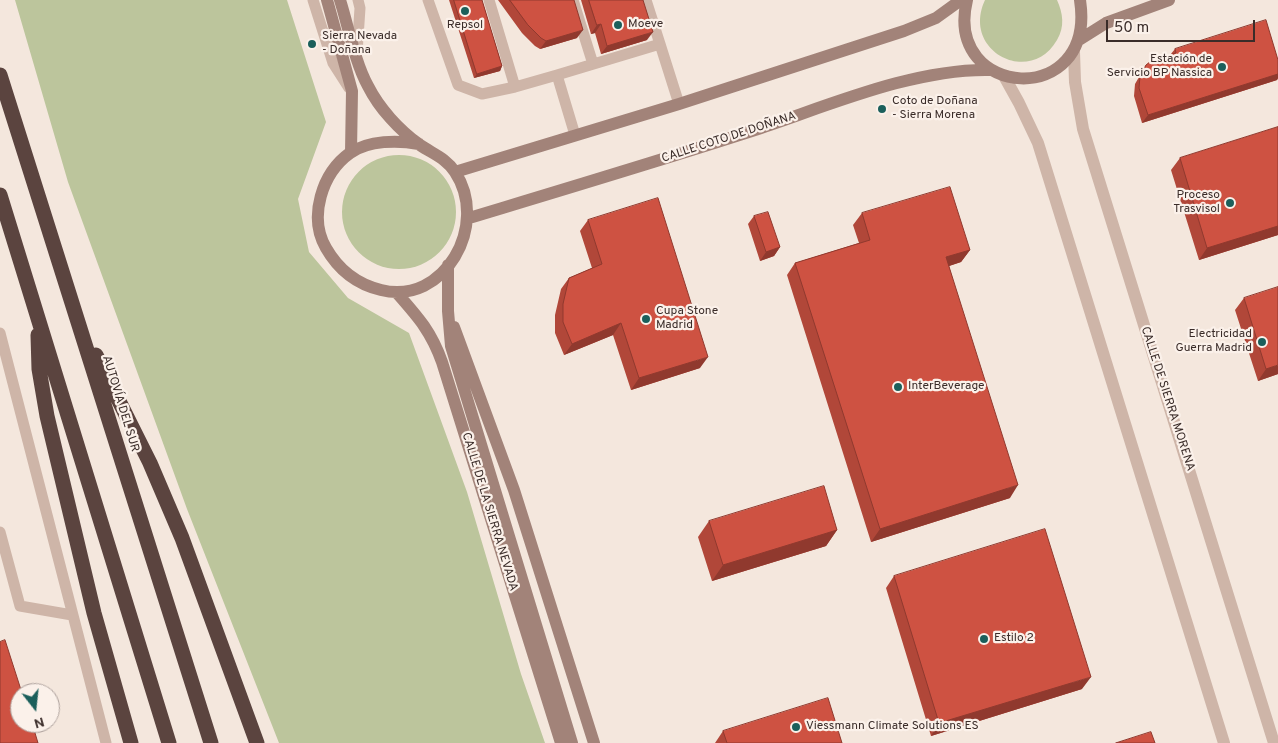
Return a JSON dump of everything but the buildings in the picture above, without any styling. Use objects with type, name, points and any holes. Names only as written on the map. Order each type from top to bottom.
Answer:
[{"type":"highway","name":"AUTOVÍA DEL SUR","points":[[0,74],[211,743]]},
{"type":"highway","points":[[0,195],[169,743]]},
{"type":"highway","points":[[75,313],[157,480],[182,538],[258,743]]},
{"type":"highway","points":[[38,318],[39,369],[47,416],[94,613],[131,743]]},
{"type":"main road","points":[[327,0],[352,91],[351,152]]},
{"type":"main road","points":[[340,0],[366,84],[382,110],[419,144],[439,155],[455,172],[466,194],[469,218],[464,241],[448,265],[420,287],[396,292],[370,287],[347,275],[334,261],[324,244],[319,225],[319,206],[324,185],[336,167],[351,152],[385,142],[400,141],[419,144]]},
{"type":"main road","points":[[455,172],[679,104],[904,31],[936,18],[961,0]]},
{"type":"main road","points":[[967,0],[963,16],[965,37],[975,56],[991,70],[1004,76],[1023,79],[1043,76],[1060,66],[1076,46],[1106,23],[1169,0]]},
{"type":"main road","points":[[1076,46],[1083,20],[1080,0]]},
{"type":"main road","name":"CALLE COTO DE DOÑANA","points":[[469,218],[703,146],[917,77],[963,69],[991,70]]},
{"type":"main road","points":[[448,265],[448,311],[451,346],[572,743]]},
{"type":"main road","name":"CALLE DE LA SIERRA NEVADA","points":[[396,292],[434,339],[561,743]]},
{"type":"main road","points":[[448,311],[514,490],[594,743]]},
{"type":"street","name":"CALLE DE SIERRA MORENA","points":[[1076,46],[1075,82],[1083,129],[1274,743]]},
{"type":"street","points":[[1004,76],[1038,143],[1224,743]]},
{"type":"lane","points":[[313,0],[333,63],[352,91]]},
{"type":"lane","points":[[356,53],[360,8],[358,0]]},
{"type":"lane","points":[[428,0],[458,85],[482,94],[515,87],[660,44]]},
{"type":"lane","points":[[489,0],[515,87]]},
{"type":"lane","points":[[573,0],[593,64]]},
{"type":"lane","points":[[646,0],[679,104]]},
{"type":"lane","points":[[556,75],[575,135]]},
{"type":"lane","points":[[0,332],[106,743]]},
{"type":"lane","points":[[0,532],[20,606],[72,615]]},
{"type":"green space","points":[[15,0],[287,0],[326,122],[298,199],[309,252],[348,298],[409,333],[467,492],[521,674],[545,743],[279,743],[187,509],[68,182]]},
{"type":"green space","points":[[985,0],[1057,0],[1062,20],[1060,35],[1045,54],[1031,61],[1016,61],[1002,57],[990,47],[982,34],[980,18]]},
{"type":"green space","points":[[399,155],[421,159],[440,171],[452,190],[456,212],[452,234],[440,253],[421,265],[399,269],[377,265],[358,253],[346,234],[342,212],[346,190],[358,171],[377,159]]},
{"type":"place","name":"Repsol","points":[[465,11]]},
{"type":"place","name":"Moeve","points":[[618,25]]},
{"type":"place","name":"Sierra Nevada - Doñana","points":[[312,44]]},
{"type":"place","name":"Estación de Servicio BP Nassica","points":[[1222,67]]},
{"type":"place","name":"Coto de Doñana - Sierra Morena","points":[[882,109]]},
{"type":"place","name":"Proceso Trasvisol","points":[[1230,203]]},
{"type":"place","name":"Cupa Stone Madrid","points":[[646,319]]},
{"type":"place","name":"Electricidad Guerra Madrid","points":[[1262,342]]},
{"type":"place","name":"InterBeverage","points":[[898,387]]},
{"type":"place","name":"Estilo 2","points":[[984,639]]},
{"type":"place","name":"Viessmann Climate Solutions ES","points":[[796,727]]}]
